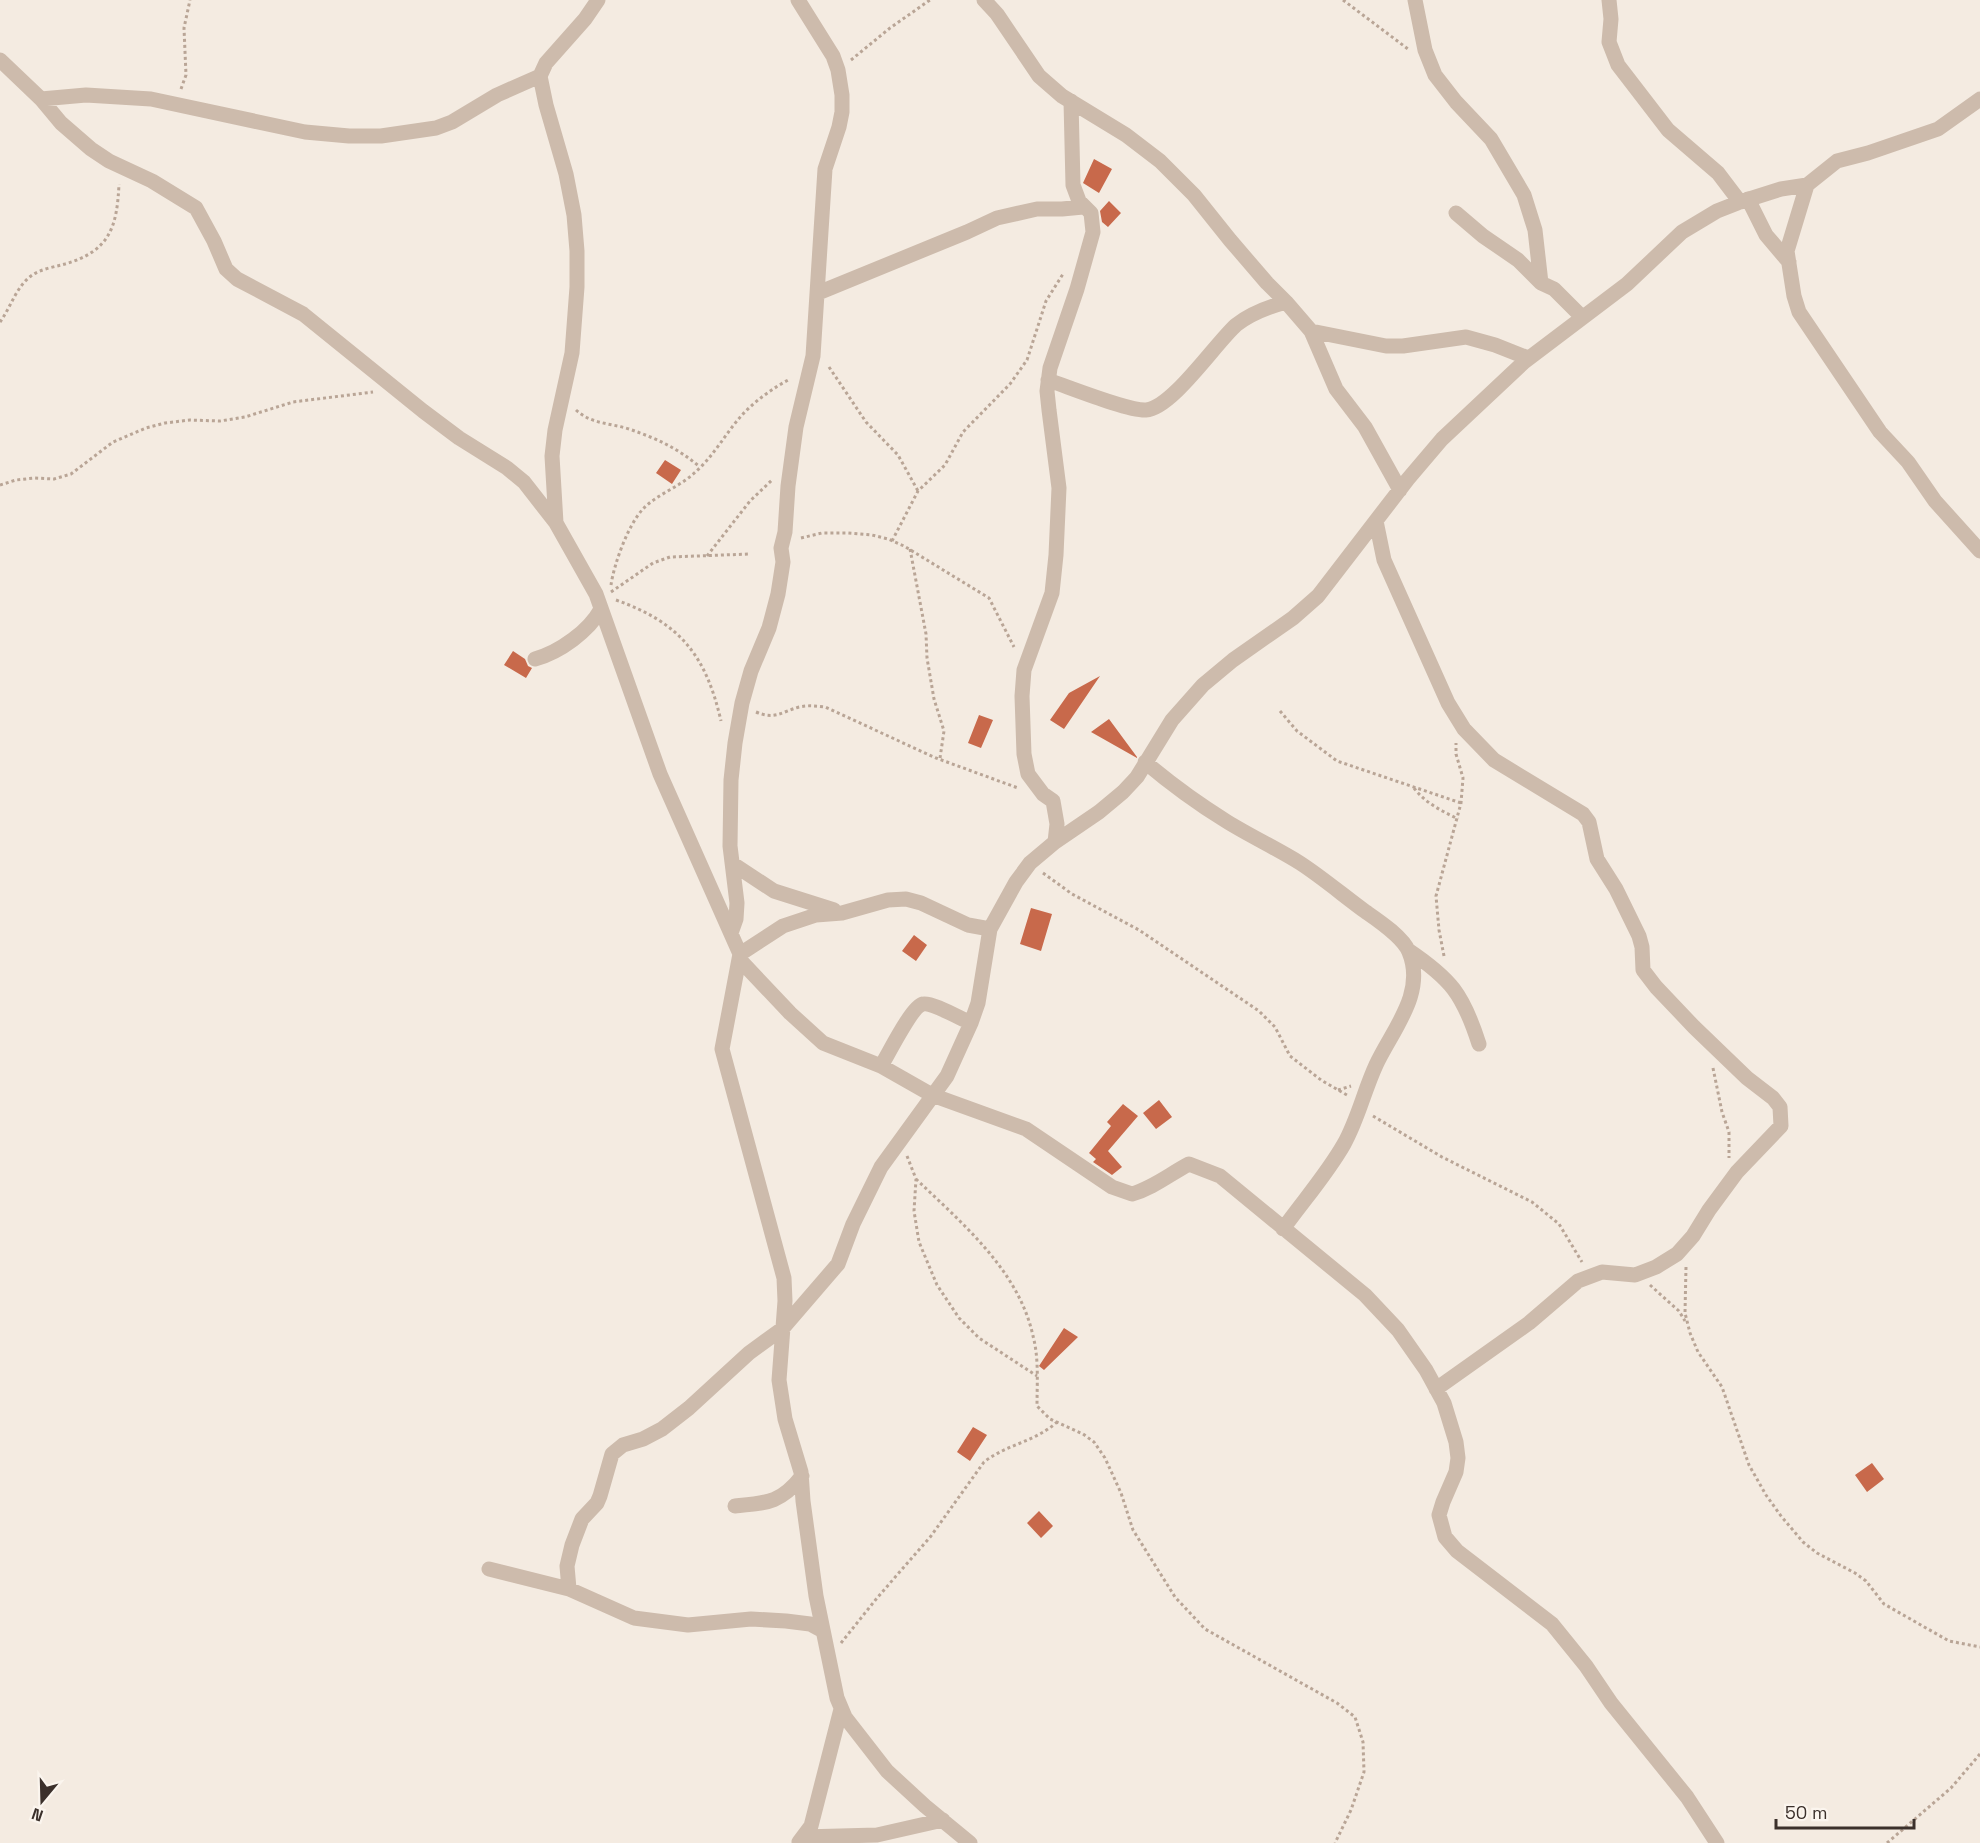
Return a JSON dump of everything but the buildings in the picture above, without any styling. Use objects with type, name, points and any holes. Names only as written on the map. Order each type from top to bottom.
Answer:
[{"type":"street","points":[[556,523],[552,456],[572,353],[577,251],[574,214],[566,174],[540,76],[546,63],[585,19],[598,0]]},
{"type":"street","points":[[731,933],[736,919],[737,903],[730,846],[731,780],[742,703],[751,671],[769,628],[778,594],[783,562],[781,548],[785,532],[796,426],[813,348],[825,169],[840,127],[842,112],[838,70],[829,49],[798,0]]},
{"type":"street","points":[[984,0],[997,14],[1039,76],[1071,101],[1126,135],[1160,160],[1194,195],[1230,240],[1286,302],[1311,332],[1336,389],[1365,427],[1400,490]]},
{"type":"street","points":[[1415,0],[1425,50],[1435,75],[1456,102],[1491,139],[1524,195],[1535,230],[1542,283]]},
{"type":"street","points":[[1609,0],[1611,19],[1609,42],[1618,65],[1668,130],[1718,173],[1744,201],[1766,234],[1789,262]]},
{"type":"street","points":[[0,60],[41,99],[61,123],[91,149],[109,161],[152,181],[196,208],[226,269],[237,279],[303,314],[459,438],[507,468],[524,482],[556,523],[596,594],[660,774],[731,933],[739,957],[790,1012],[823,1043],[882,1066],[932,1095],[1026,1129],[1112,1187],[1132,1194],[1154,1185],[1172,1172],[1189,1164],[1220,1176],[1365,1295],[1398,1330],[1436,1389],[1450,1421],[1458,1458],[1456,1472],[1439,1515],[1445,1537],[1457,1551],[1552,1624],[1586,1666],[1611,1703],[1687,1797],[1717,1843]]},
{"type":"street","points":[[41,99],[86,95],[150,99],[305,132],[381,136],[444,125],[496,95],[540,76]]},
{"type":"street","points":[[569,1589],[567,1566],[573,1545],[582,1519],[597,1503],[600,1496],[612,1454],[623,1445],[643,1439],[662,1429],[689,1408],[749,1353],[782,1329],[838,1264],[853,1224],[881,1167],[947,1076],[978,1002],[990,929],[1016,882],[1030,863],[1123,792],[1137,777],[1172,720],[1203,685],[1255,644],[1293,618],[1318,596],[1442,439],[1528,358],[1627,284],[1682,232],[1717,211],[1781,189],[1807,185],[1837,161],[1938,129],[1980,99]]},
{"type":"street","points":[[1055,842],[1057,824],[1053,801],[1043,794],[1028,774],[1024,754],[1022,696],[1024,670],[1052,593],[1056,555],[1059,488],[1049,410],[1048,380],[1093,232],[1091,213],[1079,201],[1073,185],[1071,101]]},
{"type":"street","points":[[1807,185],[1787,251],[1794,296],[1799,312],[1880,432],[1908,462],[1947,516],[1980,551]]},
{"type":"street","points":[[818,293],[997,218],[1036,208],[1083,207]]},
{"type":"street","points":[[1456,213],[1483,236],[1518,260],[1542,283],[1554,289],[1582,317]]},
{"type":"street","points":[[1048,380],[1125,406],[1145,410],[1160,406],[1237,325],[1262,309],[1286,302]]},
{"type":"street","points":[[1311,332],[1386,346],[1403,346],[1466,337],[1528,358]]},
{"type":"street","points":[[1376,521],[1384,560],[1448,703],[1464,729],[1494,760],[1583,814],[1589,822],[1597,859],[1616,889],[1640,936],[1644,970],[1667,1000],[1746,1078],[1773,1098],[1780,1107],[1782,1119],[1781,1126],[1737,1172],[1708,1210],[1693,1236],[1677,1254],[1656,1267],[1635,1275],[1602,1272],[1578,1281],[1529,1323],[1436,1389]]},
{"type":"street","points":[[535,658],[546,656],[576,636],[594,621],[602,609]]},
{"type":"street","points":[[1145,762],[1177,789],[1228,822],[1300,863],[1386,926],[1408,950],[1435,968],[1452,986],[1472,1022],[1479,1044]]},
{"type":"street","points":[[733,864],[774,891],[842,913]]},
{"type":"street","points":[[970,1843],[887,1771],[845,1717],[837,1698],[823,1631],[803,1501],[802,1476],[785,1419],[779,1380],[785,1301],[784,1278],[722,1050],[739,957],[783,926],[816,915],[842,913],[888,900],[906,899],[921,903],[968,925],[990,929]]},
{"type":"street","points":[[1283,1229],[1339,1152],[1356,1120],[1376,1066],[1402,1019],[1413,990],[1414,969],[1408,950]]},
{"type":"street","points":[[882,1066],[916,1007],[923,1004],[932,1005],[971,1023]]},
{"type":"street","points":[[735,1506],[764,1503],[777,1499],[786,1494],[802,1476]]},
{"type":"street","points":[[489,1569],[569,1589],[634,1618],[688,1625],[751,1619],[786,1621],[810,1624],[823,1631]]},
{"type":"street","points":[[801,1840],[811,1826],[842,1709]]},
{"type":"street","points":[[801,1840],[877,1835],[944,1820]]},
{"type":"path","points":[[175,104],[186,75],[184,28],[190,0]]},
{"type":"path","points":[[838,70],[890,28],[930,0]]},
{"type":"path","points":[[1343,0],[1432,66]]},
{"type":"path","points":[[0,322],[14,296],[31,275],[88,256],[104,240],[115,222],[118,210],[119,180],[109,161]]},
{"type":"path","points":[[892,541],[918,491],[945,465],[963,432],[1010,384],[1027,360],[1046,301],[1067,268]]},
{"type":"path","points":[[813,348],[866,422],[898,455],[918,491]]},
{"type":"path","points":[[721,721],[711,682],[697,656],[683,639],[658,619],[634,606],[608,597],[612,575],[629,534],[643,509],[685,481],[700,467],[742,415],[762,397],[779,384],[810,368]]},
{"type":"path","points":[[0,485],[16,480],[54,479],[71,474],[113,442],[146,428],[165,423],[190,420],[220,421],[245,417],[292,402],[395,389]]},
{"type":"path","points":[[563,394],[577,411],[589,420],[629,430],[671,445],[700,467]]},
{"type":"path","points":[[706,556],[763,487],[791,463]]},
{"type":"path","points":[[781,548],[804,537],[822,534],[872,535],[910,549],[989,598],[998,612],[1024,670]]},
{"type":"path","points":[[910,549],[926,634],[927,658],[934,699],[944,731],[940,758]]},
{"type":"path","points":[[609,592],[617,589],[653,563],[670,557],[750,554]]},
{"type":"path","points":[[742,703],[767,716],[779,715],[812,705],[825,707],[914,749],[1014,787],[1043,794]]},
{"type":"path","points":[[1280,711],[1297,731],[1337,761],[1461,803]]},
{"type":"path","points":[[1452,986],[1441,947],[1436,896],[1461,803],[1463,778],[1455,748],[1456,740],[1464,729]]},
{"type":"path","points":[[1414,788],[1422,798],[1458,819]]},
{"type":"path","points":[[1030,863],[1072,894],[1139,930],[1259,1011],[1275,1027],[1290,1056],[1300,1065],[1361,1105],[1390,1128],[1532,1202],[1559,1224],[1590,1276]]},
{"type":"path","points":[[1715,1047],[1713,1076],[1728,1132],[1729,1168],[1724,1192]]},
{"type":"path","points":[[899,1142],[912,1165],[916,1179],[914,1211],[919,1242],[937,1285],[959,1318],[979,1338],[1037,1376]]},
{"type":"path","points":[[916,1179],[965,1227],[1009,1277],[1029,1319],[1034,1339],[1037,1406],[1050,1419],[1083,1434],[1094,1442],[1105,1458],[1121,1493],[1133,1530],[1175,1597],[1205,1629],[1337,1703],[1355,1717],[1363,1742],[1364,1772],[1351,1810],[1335,1843]]},
{"type":"path","points":[[1686,1323],[1686,1265],[1693,1236]]},
{"type":"path","points":[[1635,1275],[1648,1283],[1679,1311],[1698,1352],[1722,1387],[1749,1465],[1766,1495],[1803,1542],[1816,1553],[1866,1581],[1884,1604],[1903,1616],[1948,1641],[1980,1647]]},
{"type":"path","points":[[828,1658],[890,1582],[917,1554],[984,1462],[995,1453],[1045,1433],[1057,1422]]},
{"type":"path","points":[[1887,1843],[1951,1788],[1980,1754]]}]
